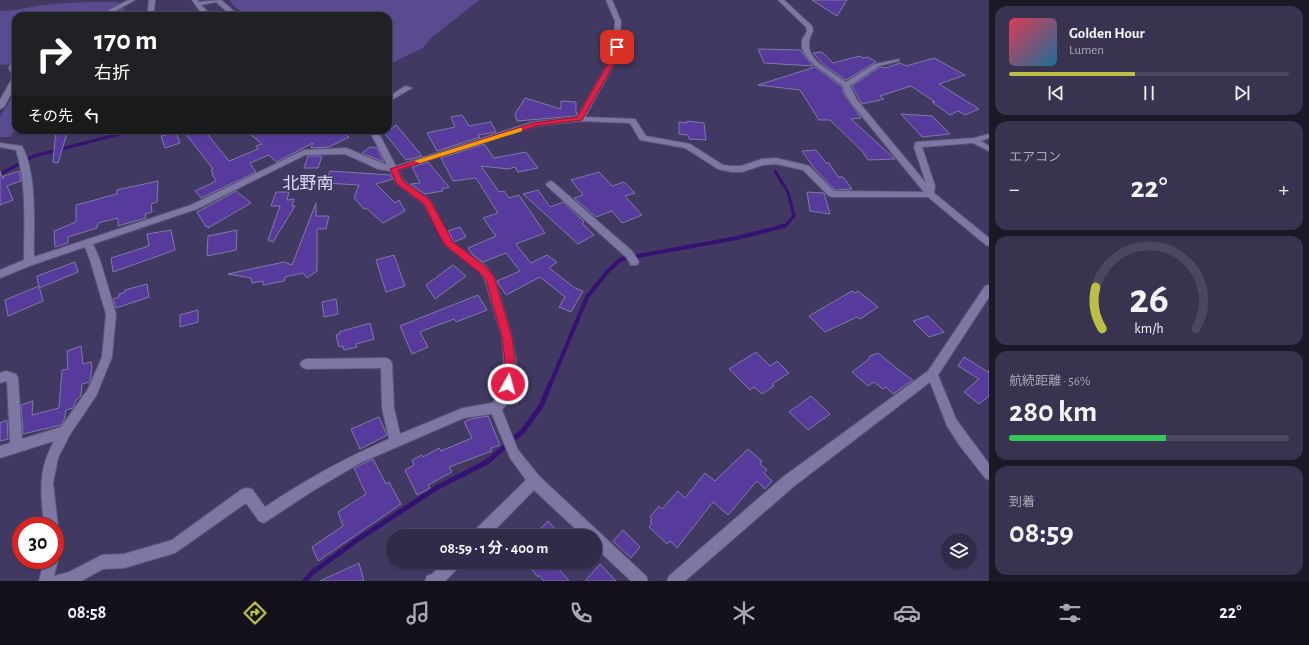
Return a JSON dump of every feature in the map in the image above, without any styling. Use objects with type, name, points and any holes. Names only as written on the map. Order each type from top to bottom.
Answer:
[{"type":"street","points":[[109,12],[132,0]]},
{"type":"street","points":[[151,11],[152,0]]},
{"type":"street","points":[[197,2],[217,0],[231,12]]},
{"type":"street","points":[[580,119],[616,55],[618,21],[609,0]]},
{"type":"street","points":[[780,0],[809,26],[810,31],[804,43],[806,52],[817,64],[846,85],[848,92],[854,101],[930,194],[989,243]]},
{"type":"street","points":[[197,2],[206,12]]},
{"type":"street","points":[[846,85],[877,65],[897,60]]},
{"type":"street","points":[[0,107],[12,84]]},
{"type":"street","points":[[392,98],[408,88]]},
{"type":"street","points":[[0,274],[29,262],[88,244],[194,207],[304,153],[346,152],[381,167],[394,169],[535,124],[580,119],[632,121],[644,138],[687,146],[721,167],[742,169],[762,162],[776,161],[806,168],[832,194],[865,196],[930,194]]},
{"type":"street","points":[[59,581],[71,580],[102,562],[124,561],[175,546],[247,494],[264,516],[306,486],[395,441],[463,413],[495,408],[504,400],[510,361],[507,337],[490,279],[483,269],[450,244],[443,235],[427,202],[400,182],[375,134]]},
{"type":"street","points":[[930,194],[931,186],[918,147],[919,144],[974,140],[989,136]]},
{"type":"street","points":[[974,140],[989,149]]},
{"type":"street","points":[[0,145],[19,148],[24,162],[29,198],[29,262]]},
{"type":"street","points":[[550,184],[631,258]]},
{"type":"street","points":[[50,517],[47,483],[52,457],[65,432],[92,392],[108,357],[111,314],[96,260],[88,244]]},
{"type":"street","points":[[674,581],[788,482],[932,374],[989,290]]},
{"type":"street","points":[[306,364],[386,363],[388,408],[395,441]]},
{"type":"street","points":[[932,374],[951,422],[964,442],[989,474]]},
{"type":"street","points":[[0,378],[6,376],[12,378],[16,446]]},
{"type":"street","points":[[495,408],[514,454],[534,481],[585,529]]},
{"type":"street","points":[[0,452],[65,432]]},
{"type":"street","points":[[486,529],[534,481]]},
{"type":"street","points":[[602,544],[642,581]]},
{"type":"street","points":[[46,581],[49,569]]},
{"type":"street","points":[[436,580],[447,569]]},
{"type":"shaded area","points":[[230,0],[479,0],[431,38],[423,48],[392,63],[392,12],[245,12],[233,5]]},
{"type":"shaded area","points":[[87,2],[117,2],[126,12],[12,12],[12,64],[0,65],[0,11],[36,6]]},
{"type":"shaded area","points":[[12,97],[12,134],[10,137],[0,137],[0,117]]},
{"type":"building","points":[[812,0],[847,0],[837,16]]},
{"type":"building","points":[[758,49],[800,50],[813,66],[764,63]]},
{"type":"building","points":[[822,52],[833,63],[860,56],[863,58],[868,57],[876,62],[846,80],[825,66],[813,53]]},
{"type":"building","points":[[934,58],[965,75],[939,84],[979,109],[965,115],[958,111],[950,115],[932,102],[935,102],[911,86],[880,96],[884,99],[862,104],[852,86],[880,67],[886,68],[900,63],[906,66]]},
{"type":"building","points":[[815,67],[842,87],[843,93],[861,118],[851,119],[895,159],[868,160],[862,151],[830,120],[819,120],[800,90],[758,85]]},
{"type":"building","points":[[525,98],[561,109],[561,101],[576,102],[576,113],[578,113],[576,116],[517,121],[515,114]]},
{"type":"building","points":[[901,114],[932,116],[950,134],[922,137]]},
{"type":"building","points":[[462,115],[469,126],[491,122],[496,132],[478,135],[480,137],[437,151],[427,133],[455,127],[451,117]]},
{"type":"building","points":[[687,121],[704,123],[706,140],[689,139],[688,135],[679,134],[679,122],[687,123]]},
{"type":"building","points":[[396,125],[422,156],[406,160],[385,134],[392,134],[392,128]]},
{"type":"building","points":[[56,134],[67,134],[58,163],[53,162]]},
{"type":"building","points":[[177,134],[180,143],[165,148],[161,136]]},
{"type":"building","points":[[186,134],[207,134],[229,161],[258,149],[256,146],[262,144],[250,134],[345,134],[349,137],[329,147],[311,148],[313,143],[276,162],[269,155],[250,163],[256,172],[201,198],[195,191],[216,181],[211,170],[213,169]]},
{"type":"building","points":[[484,144],[494,158],[526,152],[538,168],[518,172],[515,167],[508,169],[481,166],[499,192],[504,191],[509,198],[519,195],[545,233],[516,244],[531,263],[547,255],[557,262],[549,268],[575,288],[583,291],[571,312],[559,307],[565,297],[540,277],[506,295],[497,281],[520,271],[506,253],[483,262],[473,255],[468,248],[496,236],[483,218],[498,213],[476,178],[453,181],[441,158]]},
{"type":"building","points":[[370,147],[377,148],[384,162],[362,153]]},
{"type":"building","points":[[816,150],[826,163],[829,163],[838,177],[843,177],[852,189],[835,190],[814,168],[802,151]]},
{"type":"building","points":[[308,156],[322,156],[318,168],[304,168]]},
{"type":"building","points":[[428,162],[449,187],[442,189],[443,191],[425,194],[411,184],[420,183],[412,167]]},
{"type":"building","points":[[0,171],[3,179],[4,176],[19,171],[21,181],[7,186],[13,200],[0,205]]},
{"type":"building","points":[[330,171],[390,175],[393,179],[376,184],[395,203],[399,200],[405,211],[383,223],[366,208],[364,209],[354,198],[359,185],[325,183]]},
{"type":"building","points":[[599,172],[612,186],[624,182],[635,193],[625,196],[642,215],[622,223],[612,211],[596,217],[574,198],[583,195],[571,180]]},
{"type":"building","points":[[158,181],[157,202],[151,204],[152,212],[145,214],[146,218],[118,226],[118,218],[98,223],[97,228],[68,237],[68,243],[55,247],[54,231],[76,222],[76,205],[117,194],[117,190]]},
{"type":"building","points":[[538,190],[550,207],[563,202],[584,222],[582,223],[594,235],[578,244],[523,194]]},
{"type":"building","points":[[236,191],[251,203],[208,228],[208,226],[206,227],[197,212]]},
{"type":"building","points":[[276,192],[289,192],[287,200],[294,199],[292,206],[295,206],[273,242],[268,240],[280,206],[271,206]]},
{"type":"building","points":[[807,192],[824,193],[830,214],[810,211]]},
{"type":"building","points":[[316,203],[316,216],[329,216],[326,229],[317,229],[317,271],[307,278],[303,273],[285,277],[284,281],[263,285],[263,281],[252,283],[251,278],[228,274],[284,262],[292,265]]},
{"type":"building","points":[[460,227],[466,237],[454,242],[448,231]]},
{"type":"building","points":[[171,230],[175,250],[113,272],[111,258],[149,246],[147,234]]},
{"type":"building","points":[[237,230],[236,250],[207,256],[208,236]]},
{"type":"building","points":[[394,255],[405,286],[386,292],[376,260]]},
{"type":"building","points":[[75,262],[78,272],[39,288],[37,276]]},
{"type":"building","points":[[453,265],[466,276],[435,299],[426,285]]},
{"type":"building","points":[[147,284],[149,297],[116,308],[113,299],[119,297],[119,294],[125,292],[125,290]]},
{"type":"building","points":[[39,286],[43,301],[8,316],[5,300]]},
{"type":"building","points":[[852,291],[855,293],[858,291],[878,307],[860,319],[857,317],[825,332],[809,316]]},
{"type":"building","points":[[478,295],[487,310],[456,322],[454,319],[420,332],[428,347],[412,354],[400,326]]},
{"type":"building","points":[[336,299],[338,314],[324,317],[322,302]]},
{"type":"building","points":[[198,310],[198,322],[180,327],[180,315]]},
{"type":"building","points":[[928,316],[944,332],[929,337],[913,321]]},
{"type":"building","points":[[370,323],[374,339],[356,344],[357,347],[344,350],[343,346],[339,347],[336,335],[340,334],[339,332]]},
{"type":"building","points":[[81,346],[83,364],[91,362],[92,367],[90,382],[82,384],[81,396],[76,400],[73,408],[66,410],[64,420],[61,425],[23,434],[21,405],[33,401],[32,415],[59,408],[62,370],[68,369],[67,351]]},
{"type":"building","points":[[756,352],[770,366],[777,361],[789,373],[772,384],[774,386],[762,394],[754,387],[750,390],[729,369]]},
{"type":"building","points":[[878,353],[913,380],[893,394],[886,387],[883,389],[874,382],[868,386],[852,372],[868,360],[870,356]]},
{"type":"building","points":[[964,357],[988,372],[989,370],[989,396],[979,404],[964,392],[979,379],[958,366]]},
{"type":"building","points":[[811,396],[830,414],[808,430],[789,412]]},
{"type":"building","points":[[488,416],[500,445],[491,448],[492,451],[449,467],[452,472],[428,485],[430,488],[417,495],[405,470],[414,465],[412,460],[422,455],[423,457],[439,448],[441,451],[472,438],[464,422],[471,419]]},
{"type":"building","points":[[379,417],[387,435],[360,449],[351,429]]},
{"type":"building","points":[[7,420],[8,439],[0,441],[0,423]]},
{"type":"building","points":[[748,449],[762,461],[760,464],[767,470],[764,473],[772,481],[765,489],[757,481],[728,515],[713,502],[677,548],[670,541],[667,544],[649,527],[652,523],[650,521],[652,519],[650,517],[659,506],[662,509],[678,491],[685,498],[705,473],[715,481]]},
{"type":"building","points":[[373,459],[386,484],[389,482],[401,504],[318,561],[312,547],[343,526],[338,512],[366,494],[354,468]]},
{"type":"building","points":[[548,521],[555,529],[540,529]]},
{"type":"building","points":[[623,530],[640,547],[631,558],[613,541]]},
{"type":"building","points":[[359,563],[364,581],[320,581]]},
{"type":"building","points":[[602,566],[616,581],[585,581],[596,569],[602,569]]},
{"type":"building","points":[[531,569],[559,569],[569,581],[544,581],[539,575],[538,577]]},
{"type":"waterway","points":[[0,174],[34,156],[119,134]]},
{"type":"waterway","points":[[775,171],[788,192],[794,216],[785,226],[780,227]]},
{"type":"waterway","points":[[550,385],[587,297],[607,272],[621,259],[737,238],[780,227]]},
{"type":"waterway","points":[[305,581],[313,572],[357,540],[438,487],[487,462],[523,431],[541,406],[550,384]]},
{"type":"slow traffic","points":[[418,161],[520,130]]},
{"type":"district","name":"北野南","points":[[308,183]]},
{"type":"route","points":[[508,384],[510,361],[507,337],[490,279],[483,269],[467,259],[450,244],[443,235],[427,202],[400,182],[394,169],[461,147],[509,134],[535,124],[580,119],[616,55],[617,47]]}]
